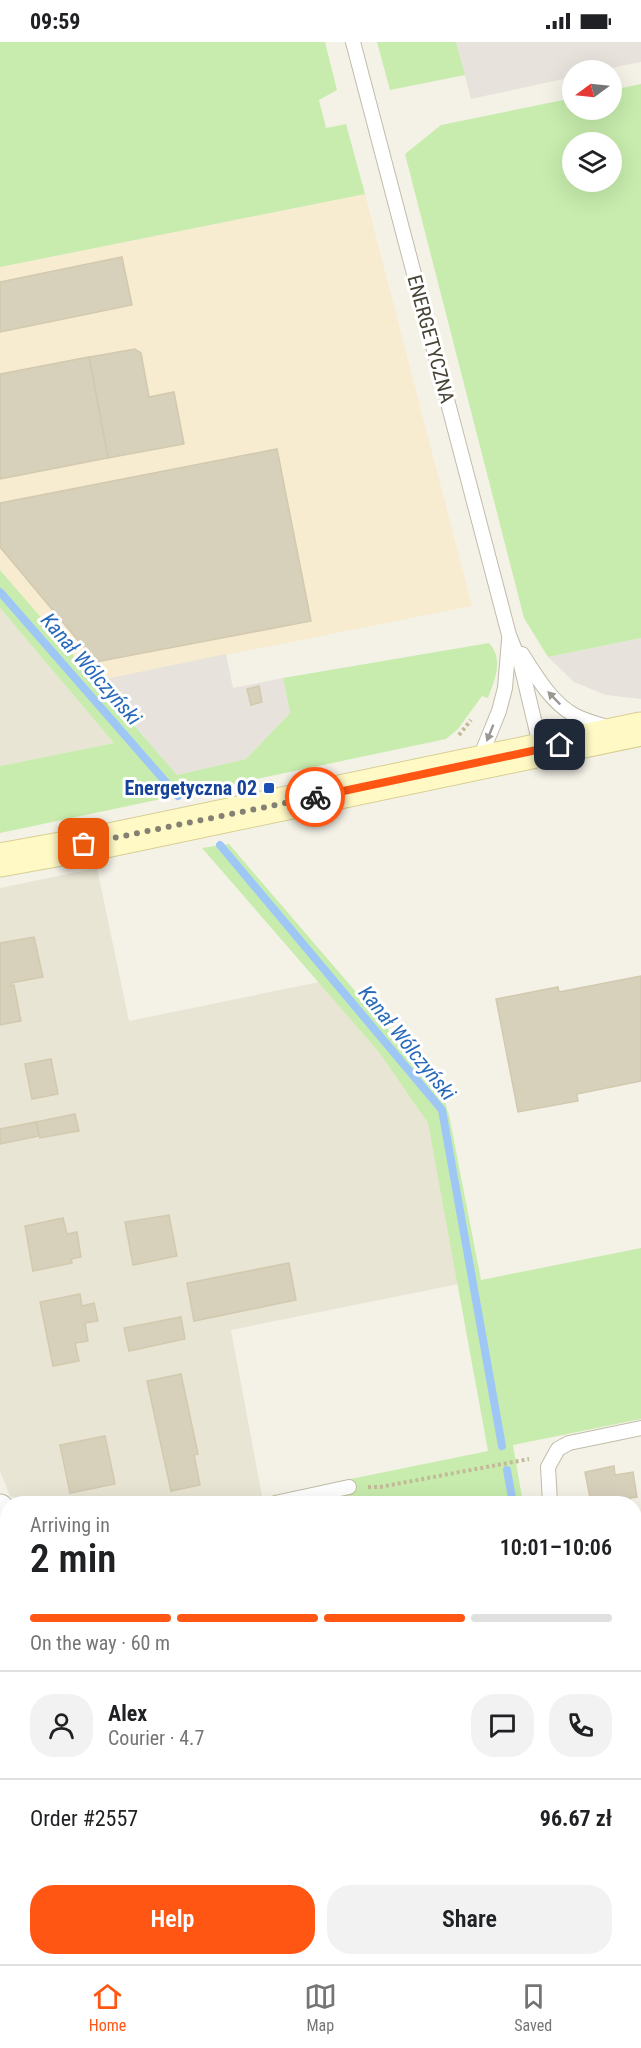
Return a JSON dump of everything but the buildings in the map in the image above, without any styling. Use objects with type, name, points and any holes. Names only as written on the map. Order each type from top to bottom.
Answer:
[{"type":"main road","points":[[0,860],[105,841],[632,731]]},
{"type":"lane","name":"ENERGETYCZNA","points":[[353,42],[509,635],[521,665],[541,749]]},
{"type":"lane","name":"ENERGETYCZNA","points":[[509,635],[546,690],[562,706],[575,716],[632,731]]},
{"type":"lane","name":"ENERGETYCZNA","points":[[478,762],[499,711],[505,688],[509,635]]},
{"type":"lane","points":[[550,1496],[548,1467],[558,1449],[569,1443],[641,1428]]},
{"type":"lane","points":[[307,1496],[349,1487]]},
{"type":"path","points":[[349,1487],[380,1487],[554,1455]]},
{"type":"shaded area","points":[[456,42],[641,42],[641,62],[622,66],[622,60],[562,60],[562,79],[471,99]]},
{"type":"shaded area","points":[[365,194],[472,606],[96,681],[0,570],[0,267]]},
{"type":"shaded area","points":[[0,608],[114,743],[0,766]]},
{"type":"shaded area","points":[[641,638],[641,699],[606,695],[574,682],[548,657]]},
{"type":"shaded area","points":[[226,654],[233,688],[283,678],[290,713],[246,759],[177,775],[96,681]]},
{"type":"shaded area","points":[[97,868],[129,1021],[319,982],[378,1051],[428,1123],[459,1284],[231,1330],[262,1496],[10,1496],[0,1471],[0,888]]},
{"type":"green space","points":[[0,42],[325,42],[337,90],[319,100],[326,128],[346,124],[365,194],[0,267]]},
{"type":"green space","points":[[377,42],[456,42],[465,75],[390,90]]},
{"type":"green space","points":[[641,84],[641,638],[548,657],[524,618],[405,154],[441,125],[562,100],[562,120],[622,120],[622,88]]},
{"type":"green space","points":[[0,570],[177,775],[246,759],[290,713],[283,678],[489,643],[494,649],[497,669],[488,698],[482,696],[458,729],[446,739],[0,833],[0,766],[114,743],[0,608]]},
{"type":"green space","points":[[229,844],[441,1091],[449,1115],[481,1280],[641,1248],[641,1419],[513,1445],[522,1496],[340,1496],[336,1482],[488,1451],[428,1123],[378,1051],[202,848]]},
{"type":"waterway","name":"Kanał Wólczyński","points":[[0,592],[178,796]]},
{"type":"waterway","name":"Kanał Wólczyński","points":[[220,845],[442,1110],[502,1446]]},
{"type":"waterway","name":"Kanał Wólczyński","points":[[507,1470],[512,1496]]},
{"type":"way so far","points":[[84,844],[315,797]]},
{"type":"place","name":"Energetyczna 02","points":[[269,788]]},
{"type":"route","points":[[315,797],[560,745]]}]
